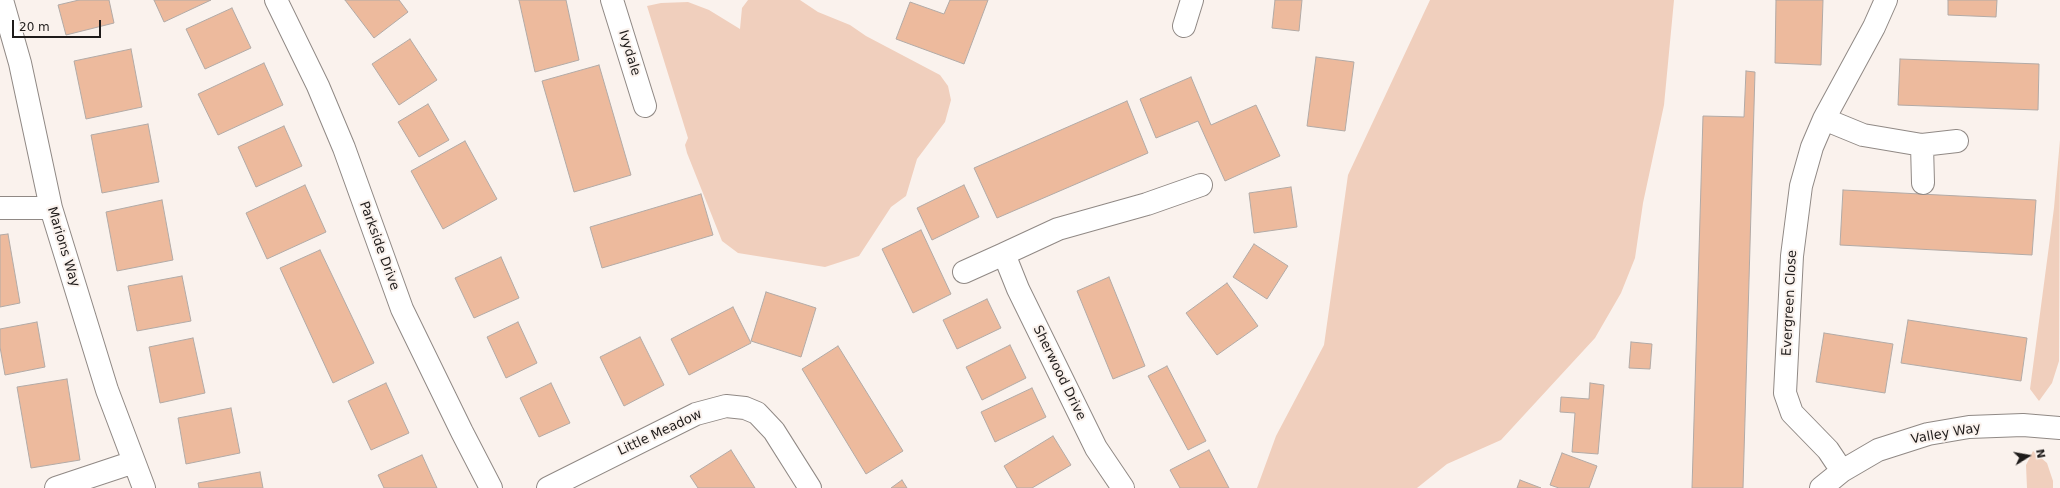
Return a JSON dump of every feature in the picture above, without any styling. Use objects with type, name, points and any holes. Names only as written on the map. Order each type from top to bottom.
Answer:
[{"type":"street","name":"Marions Way","points":[[2,0],[20,63],[51,208],[108,390],[144,488]]},
{"type":"street","name":"Parkside Drive","points":[[276,0],[318,86],[344,148],[402,309],[491,488]]},
{"type":"street","name":"Ivydale","points":[[612,0],[645,106]]},
{"type":"street","points":[[1184,26],[1192,0]]},
{"type":"street","name":"Evergreen Close","points":[[1842,471],[1828,450],[1792,413],[1785,393],[1792,256],[1801,186],[1812,147],[1824,119],[1874,27],[1886,0]]},
{"type":"street","points":[[1824,119],[1863,135],[1922,145],[1957,141]]},
{"type":"street","points":[[1922,145],[1923,183]]},
{"type":"street","points":[[964,272],[1058,230],[1147,204],[1201,185]]},
{"type":"street","points":[[0,208],[51,208]]},
{"type":"street","name":"Sherwood Drive","points":[[1004,254],[1018,289],[1096,448],[1122,488]]},
{"type":"street","name":"Little Meadow","points":[[548,488],[696,414],[726,406],[745,408],[757,413],[774,432],[810,488]]},
{"type":"street","name":"Valley Way","points":[[1822,488],[1842,471],[1878,450],[1928,434],[1969,427],[2023,425],[2060,428]]},
{"type":"street","points":[[56,488],[134,462]]},
{"type":"shaded area","points":[[748,0],[800,0],[818,12],[850,25],[866,36],[940,75],[948,86],[951,100],[945,122],[917,159],[906,196],[891,207],[859,256],[825,267],[738,253],[722,241],[687,153],[685,145],[688,138],[647,6],[661,3],[688,2],[709,10],[740,29],[742,8]]},
{"type":"shaded area","points":[[1430,0],[1674,0],[1664,105],[1643,203],[1635,258],[1621,293],[1595,338],[1501,440],[1447,464],[1417,488],[1257,488],[1276,436],[1324,345],[1348,175]]},
{"type":"shaded area","points":[[2060,140],[2059,361],[2052,383],[2039,401],[2030,389],[2054,208]]},
{"type":"shaded area","points":[[2033,451],[2047,463],[2053,481],[2053,488],[2027,488],[2026,465]]},
{"type":"building","points":[[79,0],[109,0],[114,23],[66,35],[58,5]]},
{"type":"building","points":[[154,0],[211,0],[164,22]]},
{"type":"building","points":[[345,0],[399,0],[408,12],[374,38]]},
{"type":"building","points":[[519,0],[566,0],[579,60],[535,72]]},
{"type":"building","points":[[950,0],[988,0],[964,64],[896,39],[910,2],[944,14]]},
{"type":"building","points":[[1275,0],[1302,0],[1299,31],[1272,28]]},
{"type":"building","points":[[1776,0],[1823,0],[1821,65],[1775,63]]},
{"type":"building","points":[[1948,0],[1997,0],[1996,17],[1948,15]]},
{"type":"building","points":[[232,8],[251,48],[205,69],[186,29]]},
{"type":"building","points":[[410,39],[437,80],[399,105],[372,64]]},
{"type":"building","points":[[131,49],[142,107],[86,119],[74,61]]},
{"type":"building","points":[[1316,57],[1354,62],[1345,131],[1307,126]]},
{"type":"building","points":[[1900,59],[2039,64],[2038,110],[1898,105]]},
{"type":"building","points":[[264,63],[283,105],[218,135],[198,94]]},
{"type":"building","points":[[599,65],[631,175],[574,192],[542,81]]},
{"type":"building","points":[[1746,71],[1755,72],[1743,488],[1692,488],[1703,116],[1744,117]]},
{"type":"building","points":[[1191,77],[1211,125],[1256,105],[1280,156],[1225,181],[1198,121],[1156,138],[1140,99]]},
{"type":"building","points":[[1127,101],[1148,153],[997,218],[974,168]]},
{"type":"building","points":[[428,104],[449,140],[419,157],[398,122]]},
{"type":"building","points":[[148,124],[159,182],[102,193],[91,135]]},
{"type":"building","points":[[284,126],[302,166],[256,187],[238,147]]},
{"type":"building","points":[[465,141],[497,199],[443,229],[411,171]]},
{"type":"building","points":[[305,185],[326,232],[267,259],[246,213]]},
{"type":"building","points":[[964,185],[979,217],[932,240],[917,208]]},
{"type":"building","points":[[1291,187],[1297,227],[1254,233],[1249,193]]},
{"type":"building","points":[[1843,190],[2036,200],[2032,255],[1840,245]]},
{"type":"building","points":[[701,194],[713,235],[602,268],[590,227]]},
{"type":"building","points":[[162,200],[173,260],[117,271],[106,212]]},
{"type":"building","points":[[921,230],[951,294],[913,313],[882,249]]},
{"type":"building","points":[[8,234],[20,303],[0,307],[0,235]]},
{"type":"building","points":[[1254,244],[1288,266],[1267,299],[1233,277]]},
{"type":"building","points":[[320,250],[374,363],[333,383],[280,268]]},
{"type":"building","points":[[501,257],[519,298],[474,318],[455,278]]},
{"type":"building","points":[[182,276],[191,321],[137,331],[128,286]]},
{"type":"building","points":[[1109,277],[1145,366],[1113,379],[1077,291]]},
{"type":"building","points":[[1227,283],[1258,326],[1217,355],[1186,313]]},
{"type":"building","points":[[766,292],[816,308],[801,357],[751,341]]},
{"type":"building","points":[[987,299],[1001,328],[957,349],[943,320]]},
{"type":"building","points":[[733,307],[751,343],[689,375],[671,339]]},
{"type":"building","points":[[1908,320],[2027,338],[2021,381],[1901,363]]},
{"type":"building","points":[[37,322],[45,367],[5,375],[0,347],[0,329]]},
{"type":"building","points":[[518,322],[537,363],[506,378],[487,337]]},
{"type":"building","points":[[1824,333],[1893,344],[1885,393],[1816,382]]},
{"type":"building","points":[[640,337],[664,385],[624,406],[600,357]]},
{"type":"building","points":[[193,338],[205,393],[160,403],[149,347]]},
{"type":"building","points":[[1631,342],[1652,344],[1650,369],[1629,368]]},
{"type":"building","points":[[1010,345],[1026,378],[982,400],[966,367]]},
{"type":"building","points":[[838,346],[903,451],[866,474],[802,369]]},
{"type":"building","points":[[1167,366],[1206,441],[1188,450],[1148,376]]},
{"type":"building","points":[[67,379],[80,460],[31,468],[17,387]]},
{"type":"building","points":[[386,383],[409,433],[371,450],[348,401]]},
{"type":"building","points":[[551,383],[570,423],[539,437],[520,398]]},
{"type":"building","points":[[1590,383],[1604,385],[1598,454],[1572,452],[1575,413],[1560,412],[1561,397],[1589,399]]},
{"type":"building","points":[[1032,388],[1046,417],[995,442],[981,412]]},
{"type":"building","points":[[231,408],[240,453],[186,464],[178,418]]},
{"type":"building","points":[[1053,436],[1071,465],[1032,488],[1017,488],[1004,466]]},
{"type":"building","points":[[731,450],[755,488],[698,488],[690,476]]},
{"type":"building","points":[[1209,450],[1229,488],[1180,488],[1170,470]]},
{"type":"building","points":[[1562,453],[1597,466],[1589,488],[1559,488],[1550,485]]},
{"type":"building","points":[[422,455],[437,488],[384,488],[378,475]]},
{"type":"building","points":[[260,472],[263,488],[199,488],[198,483]]},
{"type":"building","points":[[902,480],[907,488],[891,488]]},
{"type":"building","points":[[1520,480],[1541,488],[1517,488]]}]
